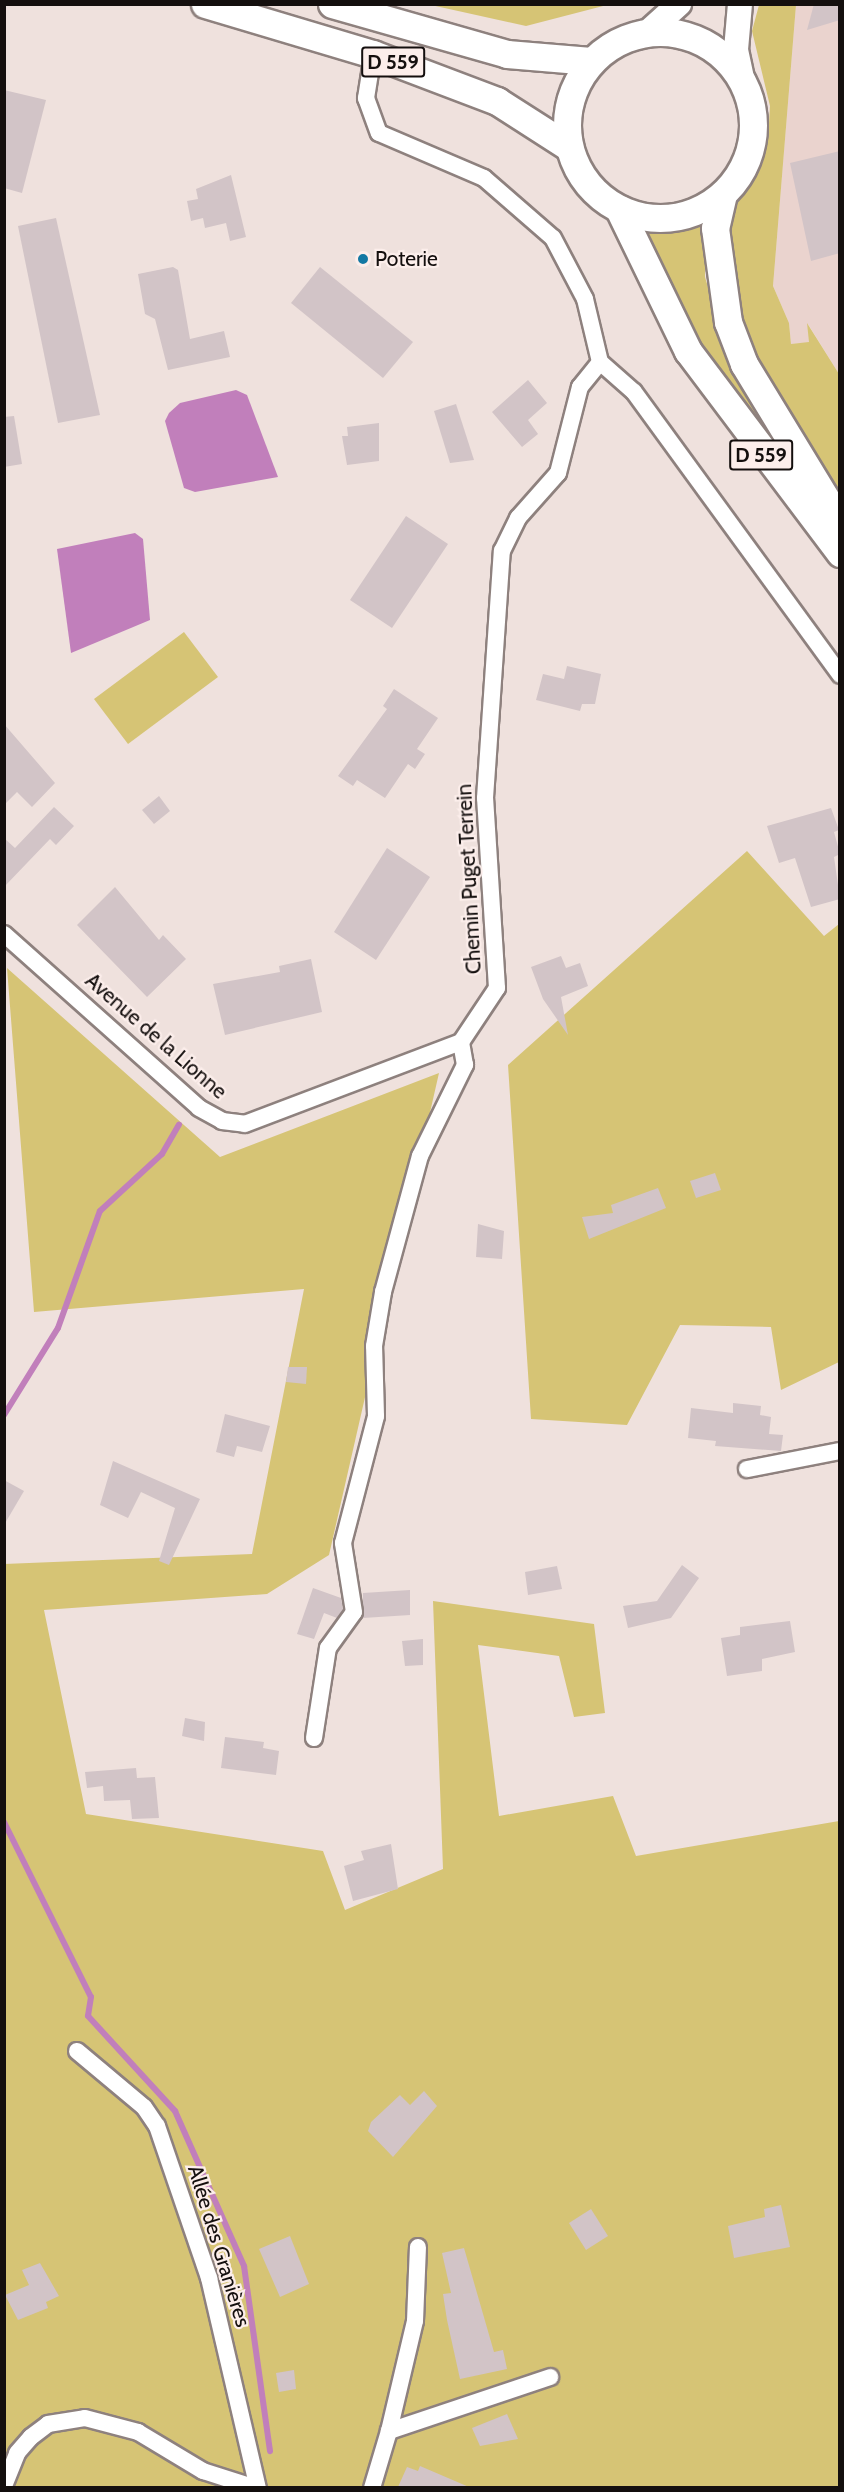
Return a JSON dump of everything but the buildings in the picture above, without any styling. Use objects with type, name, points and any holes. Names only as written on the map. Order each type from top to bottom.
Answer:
[{"type":"main road","name":"D 559","points":[[205,4],[373,54],[497,101],[569,147]]},
{"type":"main road","name":"D 559","points":[[332,4],[507,54],[591,61]]},
{"type":"main road","points":[[648,32],[679,4]]},
{"type":"main road","points":[[740,4],[736,50],[754,129],[739,175],[723,194],[685,215],[662,218],[619,209],[579,172],[569,147],[569,106],[591,61],[607,47],[648,32],[671,32],[713,48],[743,82]]},
{"type":"main road","name":"D 559","points":[[723,194],[715,228],[728,322],[744,364],[840,522]]},
{"type":"main road","name":"D 559","points":[[619,209],[688,351],[840,554]]},
{"type":"street","points":[[373,54],[366,98],[380,133],[484,178],[525,209],[553,238],[585,299],[600,362],[634,392],[840,675]]},
{"type":"street","name":"Chemin Puget Terrein","points":[[461,1042],[496,988],[485,798],[502,550],[518,518],[558,473],[580,387],[600,362]]},
{"type":"street","name":"Avenue de la Lionne","points":[[4,934],[199,1108],[222,1121],[245,1124],[461,1042]]},
{"type":"street","points":[[314,1738],[328,1648],[354,1612],[343,1542],[376,1416],[376,1322],[420,1156],[465,1065],[461,1042]]},
{"type":"street","points":[[747,1469],[840,1451]]},
{"type":"street","name":"Allée des Granières","points":[[77,2051],[144,2107],[157,2126],[209,2278],[257,2487]]},
{"type":"street","points":[[372,2487],[389,2431],[415,2320],[418,2247]]},
{"type":"street","points":[[389,2431],[550,2377]]},
{"type":"street","points":[[4,2486],[17,2453],[31,2437],[48,2424],[85,2418],[138,2432],[203,2471],[257,2487]]},
{"type":"shaded area","points":[[431,5],[607,5],[526,26]]},
{"type":"shaded area","points":[[759,5],[796,5],[773,286],[789,323],[791,344],[809,342],[807,323],[839,374],[839,498],[743,334],[727,262],[730,217],[738,195],[762,164],[768,140],[770,106],[752,31]]},
{"type":"shaded area","points":[[796,5],[839,5],[839,374],[808,324],[810,343],[791,344],[789,323],[773,286]]},
{"type":"shaded area","points":[[706,216],[705,277],[724,342],[815,502],[678,310],[643,228],[662,231]]},
{"type":"shaded area","points":[[236,390],[247,395],[278,477],[195,492],[184,488],[165,421],[169,413],[180,403]]},
{"type":"shaded area","points":[[135,533],[143,539],[150,620],[71,653],[57,549]]},
{"type":"shaded area","points":[[184,632],[218,677],[128,744],[94,699]]},
{"type":"shaded area","points":[[747,851],[824,936],[839,924],[839,1362],[781,1390],[771,1327],[680,1325],[627,1425],[531,1419],[508,1065]]},
{"type":"shaded area","points":[[7,968],[220,1157],[439,1073],[329,1555],[267,1594],[44,1610],[86,1814],[323,1851],[345,1910],[443,1869],[433,1601],[594,1624],[605,1713],[574,1717],[559,1656],[478,1645],[499,1816],[613,1796],[636,1856],[839,1821],[839,2487],[5,2487],[4,1564],[252,1554],[304,1289],[34,1312]]},
{"type":"waterway","points":[[4,1415],[58,1328],[100,1211],[162,1154],[179,1124]]},
{"type":"waterway","points":[[4,1822],[91,1997],[88,2016],[175,2111],[244,2266],[270,2451]]},
{"type":"place","name":"Poterie","points":[[363,259]]}]
